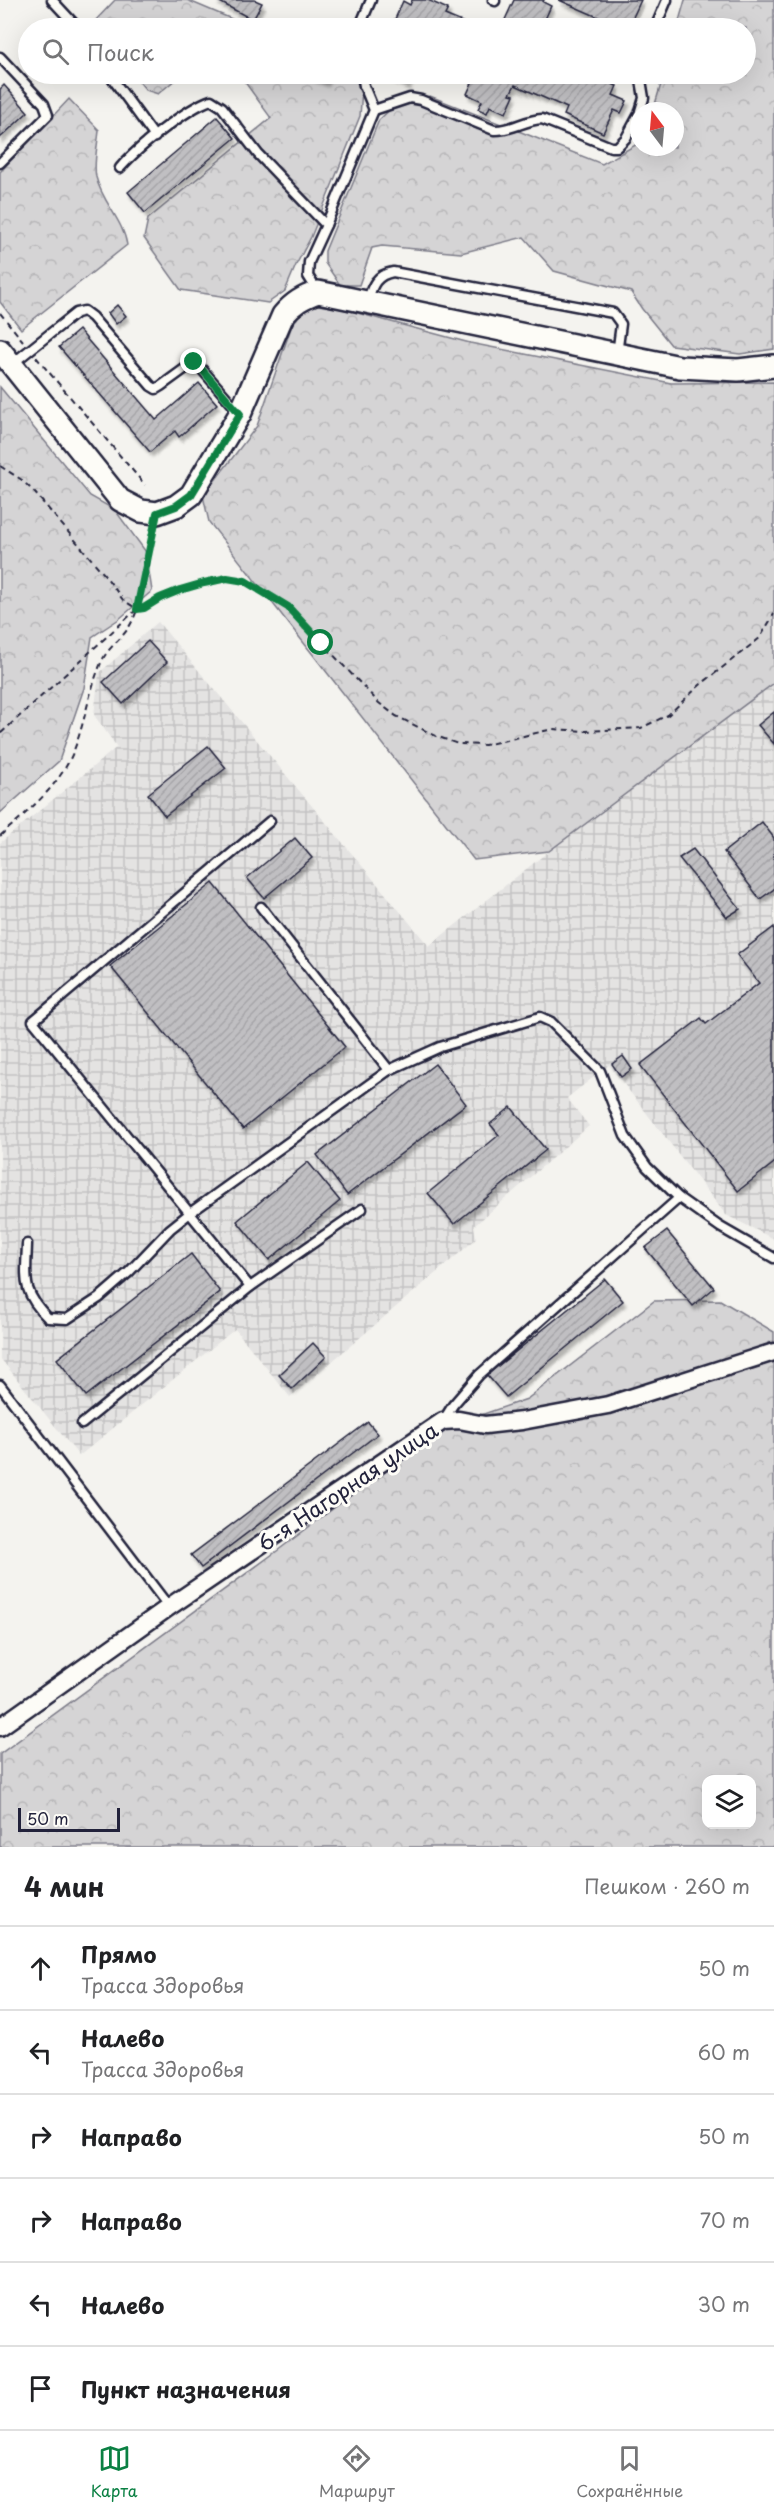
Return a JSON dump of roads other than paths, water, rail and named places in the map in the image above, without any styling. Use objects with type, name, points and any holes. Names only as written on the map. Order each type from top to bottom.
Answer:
[{"type":"street","points":[[6,357],[120,500],[141,511],[157,513],[176,506],[191,495],[240,414],[283,315],[291,305],[318,292],[680,367],[738,370],[774,366]]},
{"type":"street","name":"6-я Нагорная улица","points":[[0,1727],[168,1607],[443,1421],[459,1420],[485,1425],[522,1421],[608,1405],[774,1352]]},
{"type":"lane","points":[[52,0],[69,18]]},
{"type":"lane","points":[[363,18],[371,0]]},
{"type":"lane","points":[[659,18],[667,0]]},
{"type":"lane","points":[[0,57],[18,76]]},
{"type":"lane","points":[[0,163],[48,115],[44,104],[25,84]]},
{"type":"lane","points":[[117,84],[155,137]]},
{"type":"lane","points":[[318,292],[308,276],[309,262],[374,110],[364,84]]},
{"type":"lane","points":[[642,84],[643,102]]},
{"type":"lane","points":[[374,110],[410,98],[421,100],[494,130],[505,131],[532,120],[542,119],[610,147],[617,147],[630,131]]},
{"type":"lane","points":[[120,168],[128,158],[155,137],[202,103],[212,100],[222,106],[258,154],[326,225]]},
{"type":"lane","points":[[367,302],[372,284],[384,273],[393,272],[613,313],[621,324],[616,354]]},
{"type":"lane","points":[[6,357],[30,350],[76,313],[84,312],[92,317],[151,386],[156,389],[194,362],[240,414]]},
{"type":"lane","points":[[250,1287],[33,1021],[270,821]]},
{"type":"lane","points":[[261,907],[389,1070]]},
{"type":"lane","points":[[27,1244],[26,1286],[32,1303],[48,1318],[67,1319],[99,1298],[129,1272],[170,1229],[389,1070],[440,1047],[540,1017],[551,1022],[600,1071],[625,1136],[647,1167],[679,1198],[720,1227],[774,1258]]},
{"type":"lane","points":[[443,1421],[453,1405],[479,1375],[679,1198]]},
{"type":"lane","points":[[82,1425],[250,1287],[362,1209]]},
{"type":"lane","points":[[0,1385],[168,1607]]}]
